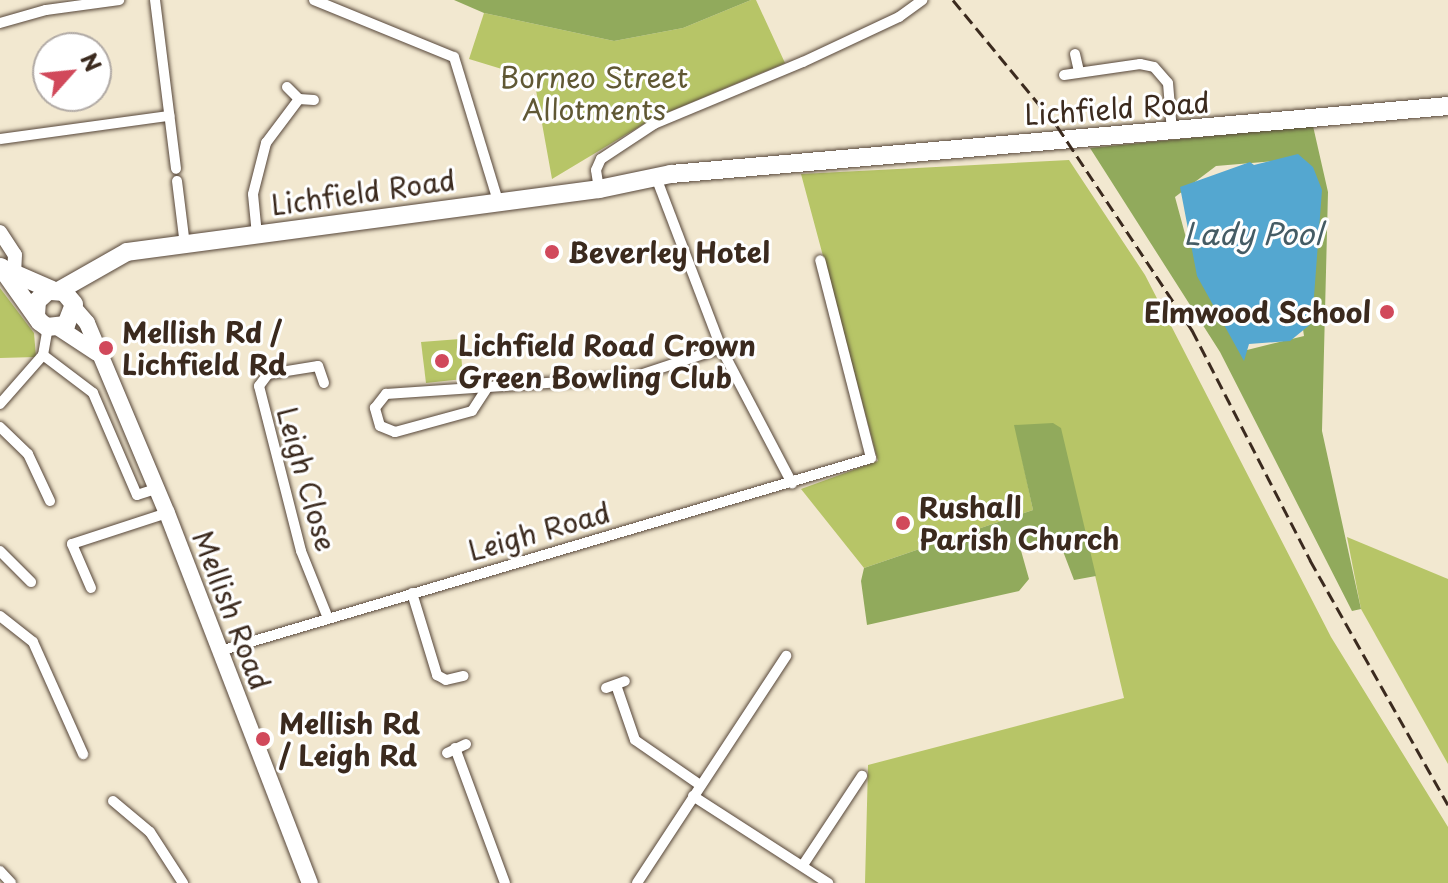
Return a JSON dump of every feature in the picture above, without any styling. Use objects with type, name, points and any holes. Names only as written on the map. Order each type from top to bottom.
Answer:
[{"type":"highway","name":"Lichfield Road","points":[[64,297],[83,275],[120,254],[599,189],[657,180],[671,174],[1448,106]]},
{"type":"highway","points":[[5,269],[64,297]]},
{"type":"highway","points":[[5,269],[48,323]]},
{"type":"highway","points":[[48,323],[39,298],[64,297]]},
{"type":"highway","points":[[48,323],[70,322],[64,297]]},
{"type":"main road","name":"Mellish Road","points":[[64,297],[101,357],[167,513],[310,883]]},
{"type":"main road","points":[[48,323],[101,357]]},
{"type":"street","points":[[0,23],[46,10],[119,0]]},
{"type":"street","points":[[155,0],[176,169]]},
{"type":"street","points":[[314,0],[454,57],[498,201]]},
{"type":"street","points":[[599,189],[596,170],[601,159],[654,124],[803,62],[899,17],[922,0]]},
{"type":"street","points":[[1075,54],[1079,72]]},
{"type":"street","points":[[1064,75],[1140,64],[1154,67],[1168,83],[1172,132]]},
{"type":"street","points":[[287,87],[299,99],[314,100]]},
{"type":"street","points":[[257,235],[253,194],[266,143],[299,99]]},
{"type":"street","points":[[0,139],[169,116]]},
{"type":"street","points":[[657,180],[721,348],[792,483]]},
{"type":"street","points":[[177,181],[185,245]]},
{"type":"street","points":[[0,232],[15,255],[5,269]]},
{"type":"street","points":[[809,278],[823,275],[820,260]]},
{"type":"street","name":"Leigh Road","points":[[220,651],[871,458],[823,275]]},
{"type":"street","points":[[0,404],[43,355],[48,323]]},
{"type":"street","points":[[487,388],[472,411],[395,432],[380,426],[375,408],[386,394],[634,377],[721,348]]},
{"type":"street","points":[[43,355],[93,393],[137,495],[149,491]]},
{"type":"street","name":"Leigh Close","points":[[324,383],[318,366],[268,374],[259,386],[301,551],[328,618]]},
{"type":"street","points":[[0,427],[28,454],[50,501]]},
{"type":"street","points":[[91,588],[72,544],[167,513]]},
{"type":"street","points":[[0,551],[31,582]]},
{"type":"street","points":[[412,593],[437,675],[446,680],[462,675]]},
{"type":"street","points":[[0,616],[33,642],[84,748]]},
{"type":"street","points":[[637,883],[786,656]]},
{"type":"street","points":[[616,685],[635,740],[700,785]]},
{"type":"street","points":[[456,748],[505,883]]},
{"type":"street","points":[[803,865],[854,798],[862,776]]},
{"type":"street","points":[[693,796],[828,883]]},
{"type":"street","points":[[113,801],[129,805],[183,883]]},
{"type":"street","points":[[0,871],[11,883]]},
{"type":"green space","points":[[454,0],[751,0],[683,28],[614,41],[484,13]]},
{"type":"green space","name":"Borneo Street Allotments","points":[[756,0],[785,63],[652,119],[552,179],[534,79],[469,59],[484,13],[614,41],[683,28]]},
{"type":"green space","points":[[1313,126],[1328,192],[1322,431],[1361,609],[1352,611],[1220,352],[1090,148]],"holes":[[[1297,159],[1292,256],[1304,336],[1243,351],[1185,234],[1175,197],[1216,166]]]},
{"type":"green space","points":[[1069,160],[1145,275],[1331,637],[1448,827],[1448,883],[865,883],[868,765],[1124,698],[1081,516],[1015,425],[1033,510],[864,568],[801,489],[878,461],[801,174]]},
{"type":"green space","points":[[0,288],[34,333],[36,357],[0,358]]},
{"type":"green space","name":"Lichfield Road Crown Green Bowling Club","points":[[460,339],[463,379],[426,383],[421,342]]},
{"type":"green space","points":[[1053,423],[1061,428],[1096,576],[1074,580],[1061,546],[1020,547],[1029,579],[1019,591],[867,625],[861,581],[864,568],[1033,510],[1014,425]]},
{"type":"green space","points":[[1347,537],[1448,579],[1448,764],[1361,609]]},
{"type":"water","name":"Lady Pool","points":[[1298,154],[1313,167],[1322,190],[1312,323],[1290,341],[1249,344],[1244,361],[1197,276],[1180,187],[1250,162],[1254,165]]},
{"type":"railway","points":[[953,0],[1057,126],[1192,330],[1310,560],[1448,805]]},
{"type":"place","name":"Beverley Hotel","points":[[552,252]]},
{"type":"place","name":"Elmwood School","points":[[1387,312]]},
{"type":"place","name":"Mellish Rd / Lichfield Rd","points":[[106,348]]},
{"type":"place","name":"Lichfield Road Crown Green Bowling Club","points":[[442,361]]},
{"type":"place","name":"Rushall Parish Church","points":[[903,523]]},
{"type":"place","name":"Mellish Rd / Leigh Rd","points":[[263,739]]}]
